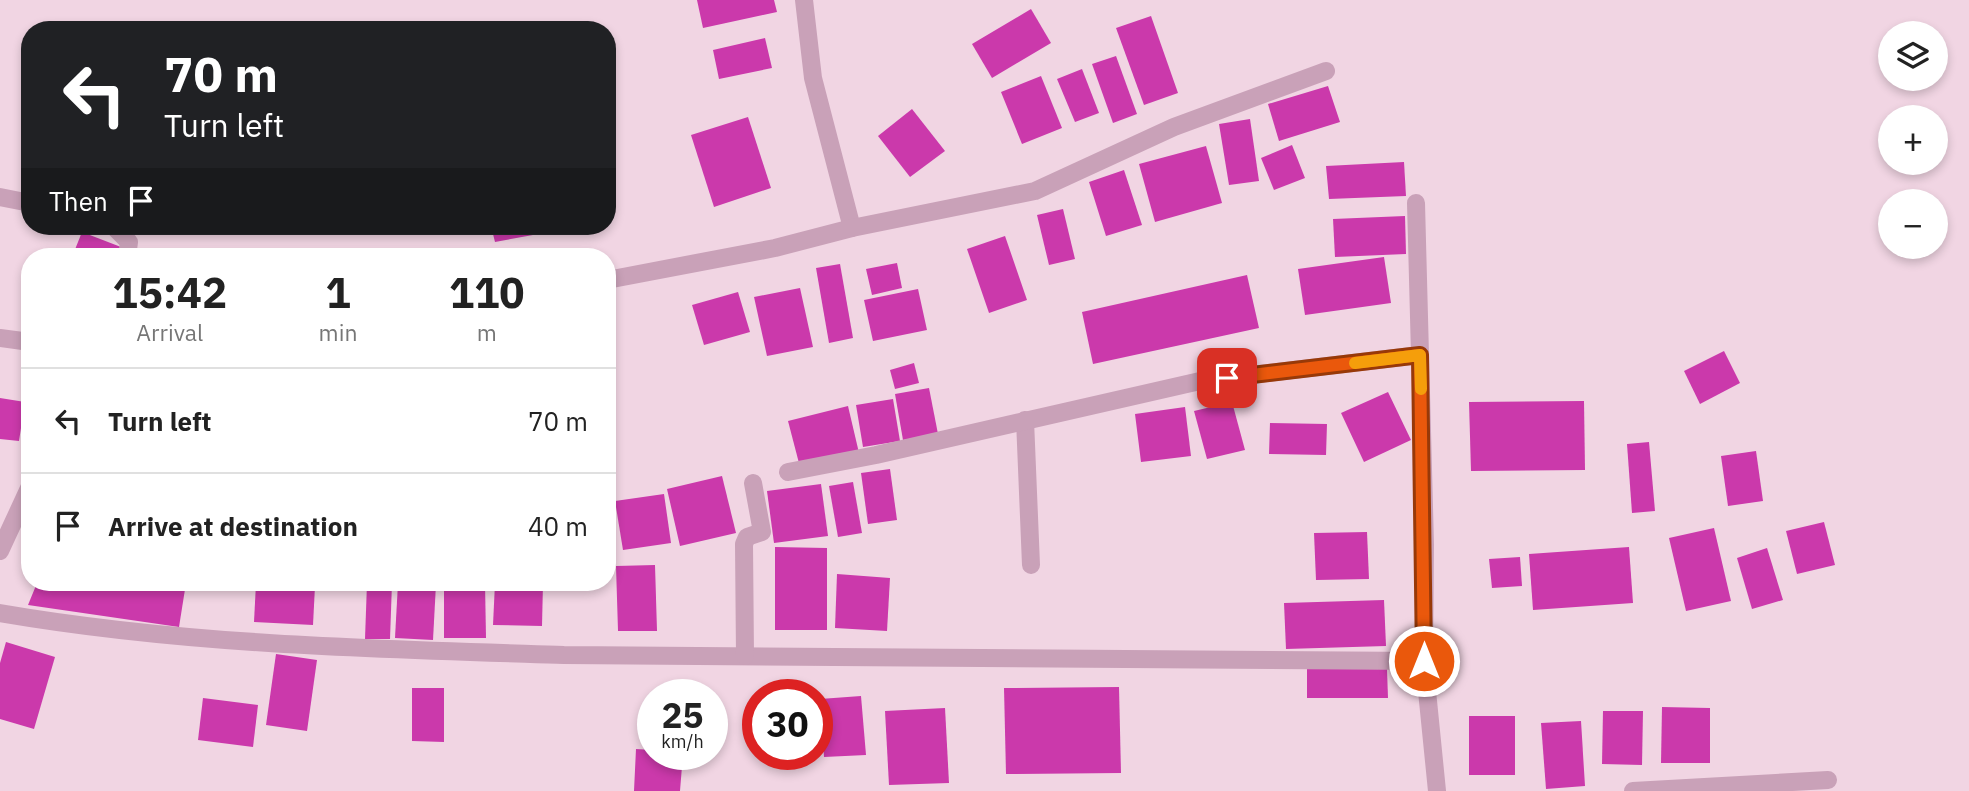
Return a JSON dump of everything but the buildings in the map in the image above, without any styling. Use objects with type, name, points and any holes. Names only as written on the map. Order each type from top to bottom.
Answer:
[{"type":"street","points":[[804,0],[813,78],[852,228]]},
{"type":"street","points":[[616,278],[775,248],[852,228],[1035,191],[1174,127],[1326,71]]},
{"type":"street","points":[[0,197],[21,202]]},
{"type":"street","points":[[1416,203],[1424,661],[1437,791]]},
{"type":"street","points":[[0,338],[21,341]]},
{"type":"street","points":[[788,472],[876,455],[1200,381],[1420,355]]},
{"type":"street","points":[[1025,420],[1031,565]]},
{"type":"street","points":[[745,656],[744,544],[747,537],[762,532],[753,482]]},
{"type":"street","points":[[0,551],[21,506]]},
{"type":"street","points":[[0,613],[168,635],[421,651],[1424,661]]},
{"type":"street","points":[[1633,791],[1828,780]]},
{"type":"slow traffic","points":[[1355,363],[1420,355],[1421,389]]},
{"type":"route","points":[[1227,378],[1420,355],[1425,545],[1424,661]]}]
